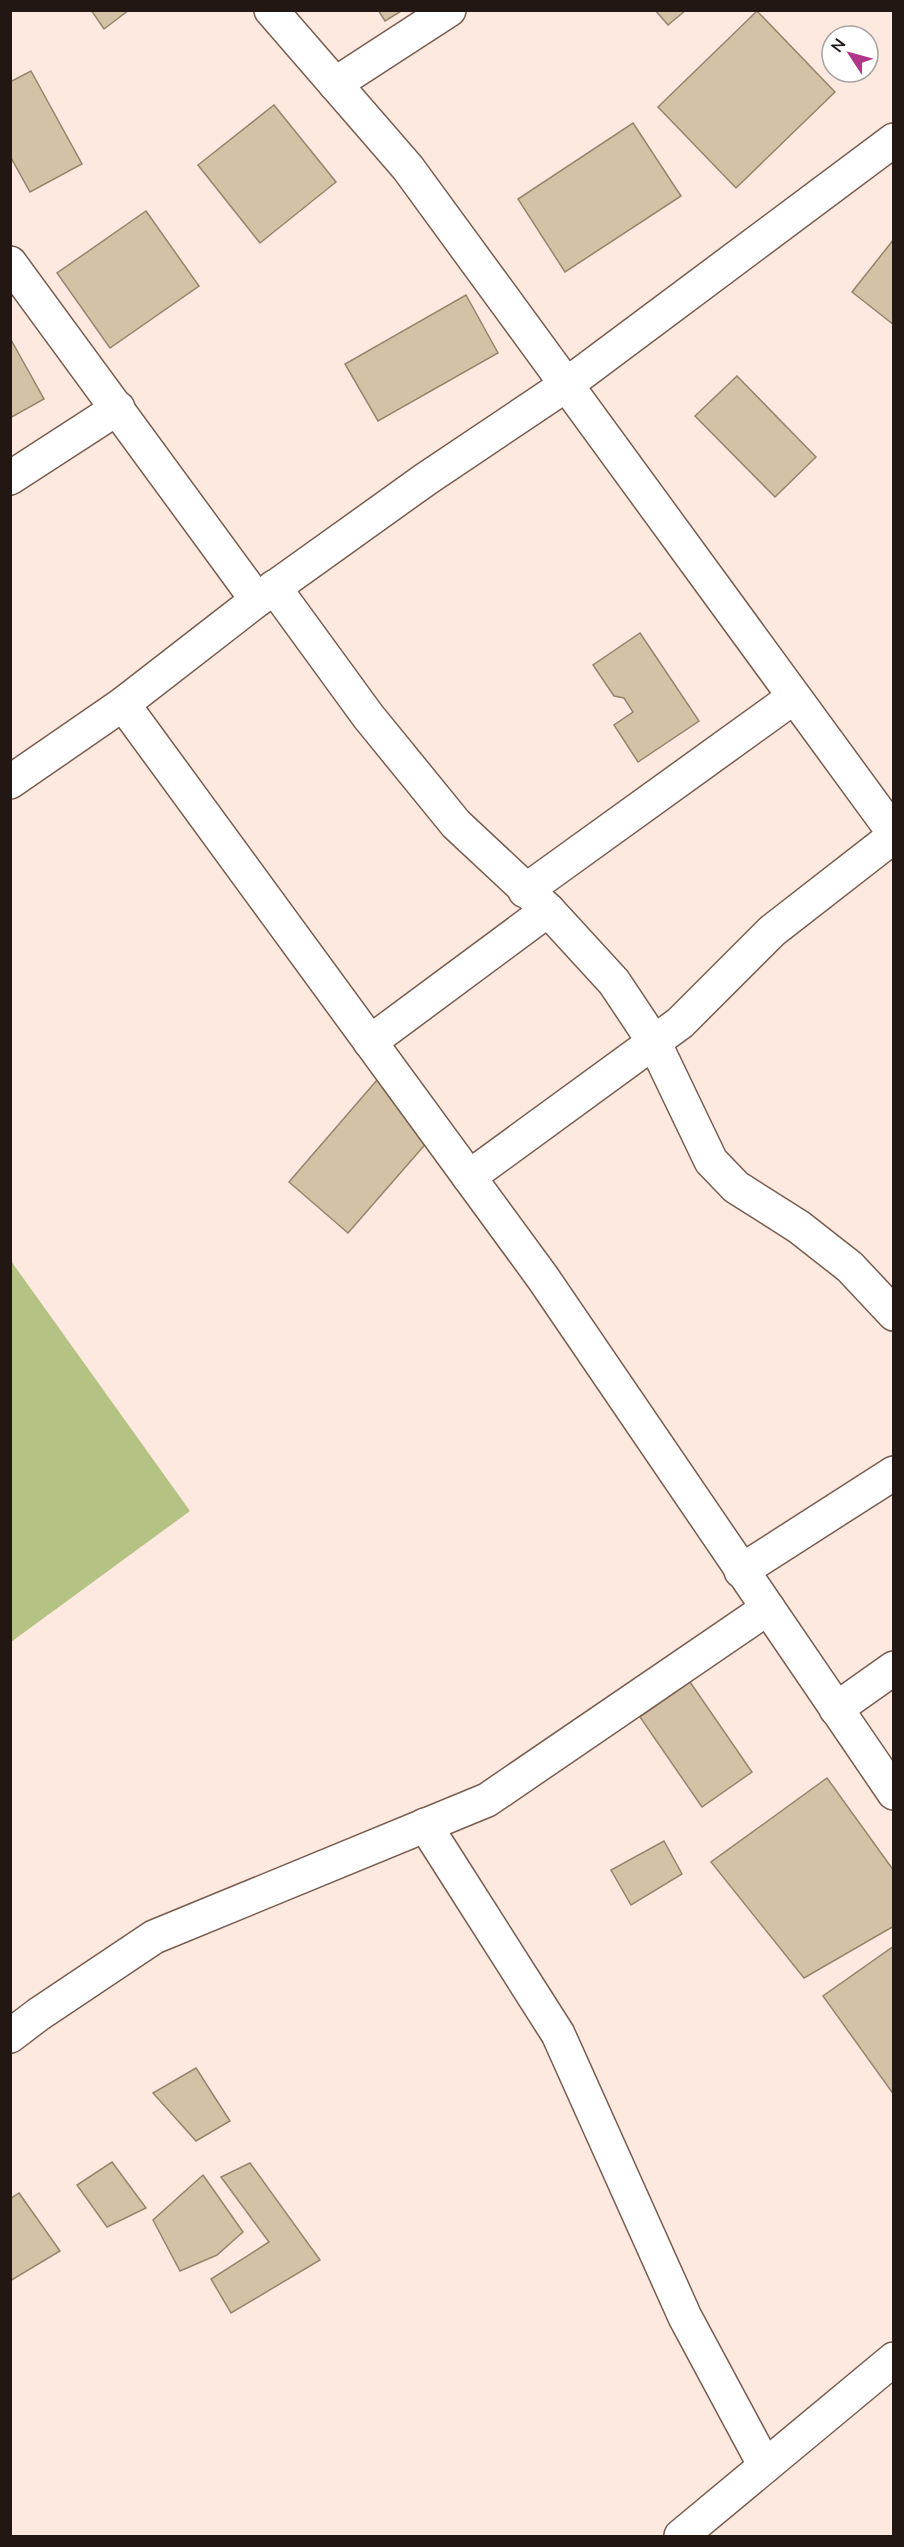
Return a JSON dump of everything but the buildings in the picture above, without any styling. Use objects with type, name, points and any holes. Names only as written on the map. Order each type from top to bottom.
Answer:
[{"type":"street","points":[[272,10],[408,168],[894,834],[772,931],[680,1023],[469,1177]]},
{"type":"street","points":[[335,84],[449,10]]},
{"type":"street","points":[[16,771],[123,704],[265,594],[426,479],[566,385],[894,140]]},
{"type":"street","points":[[10,262],[118,408],[265,594],[456,824],[536,900],[615,982],[654,1042],[711,1161],[736,1186],[799,1227],[850,1267],[894,1314]]},
{"type":"street","points":[[10,478],[118,408]]},
{"type":"street","points":[[370,1042],[536,900],[794,697]]},
{"type":"street","points":[[123,704],[543,1278],[894,1793]]},
{"type":"street","points":[[741,1571],[894,1473]]},
{"type":"street","points":[[10,2036],[154,1937],[487,1800],[768,1608]]},
{"type":"street","points":[[836,1709],[894,1668]]},
{"type":"street","points":[[425,1825],[558,2034],[685,2317],[765,2466]]},
{"type":"street","points":[[681,2536],[894,2359]]},
{"type":"green space","points":[[11,1261],[190,1511],[11,1642],[10,1641]]}]
